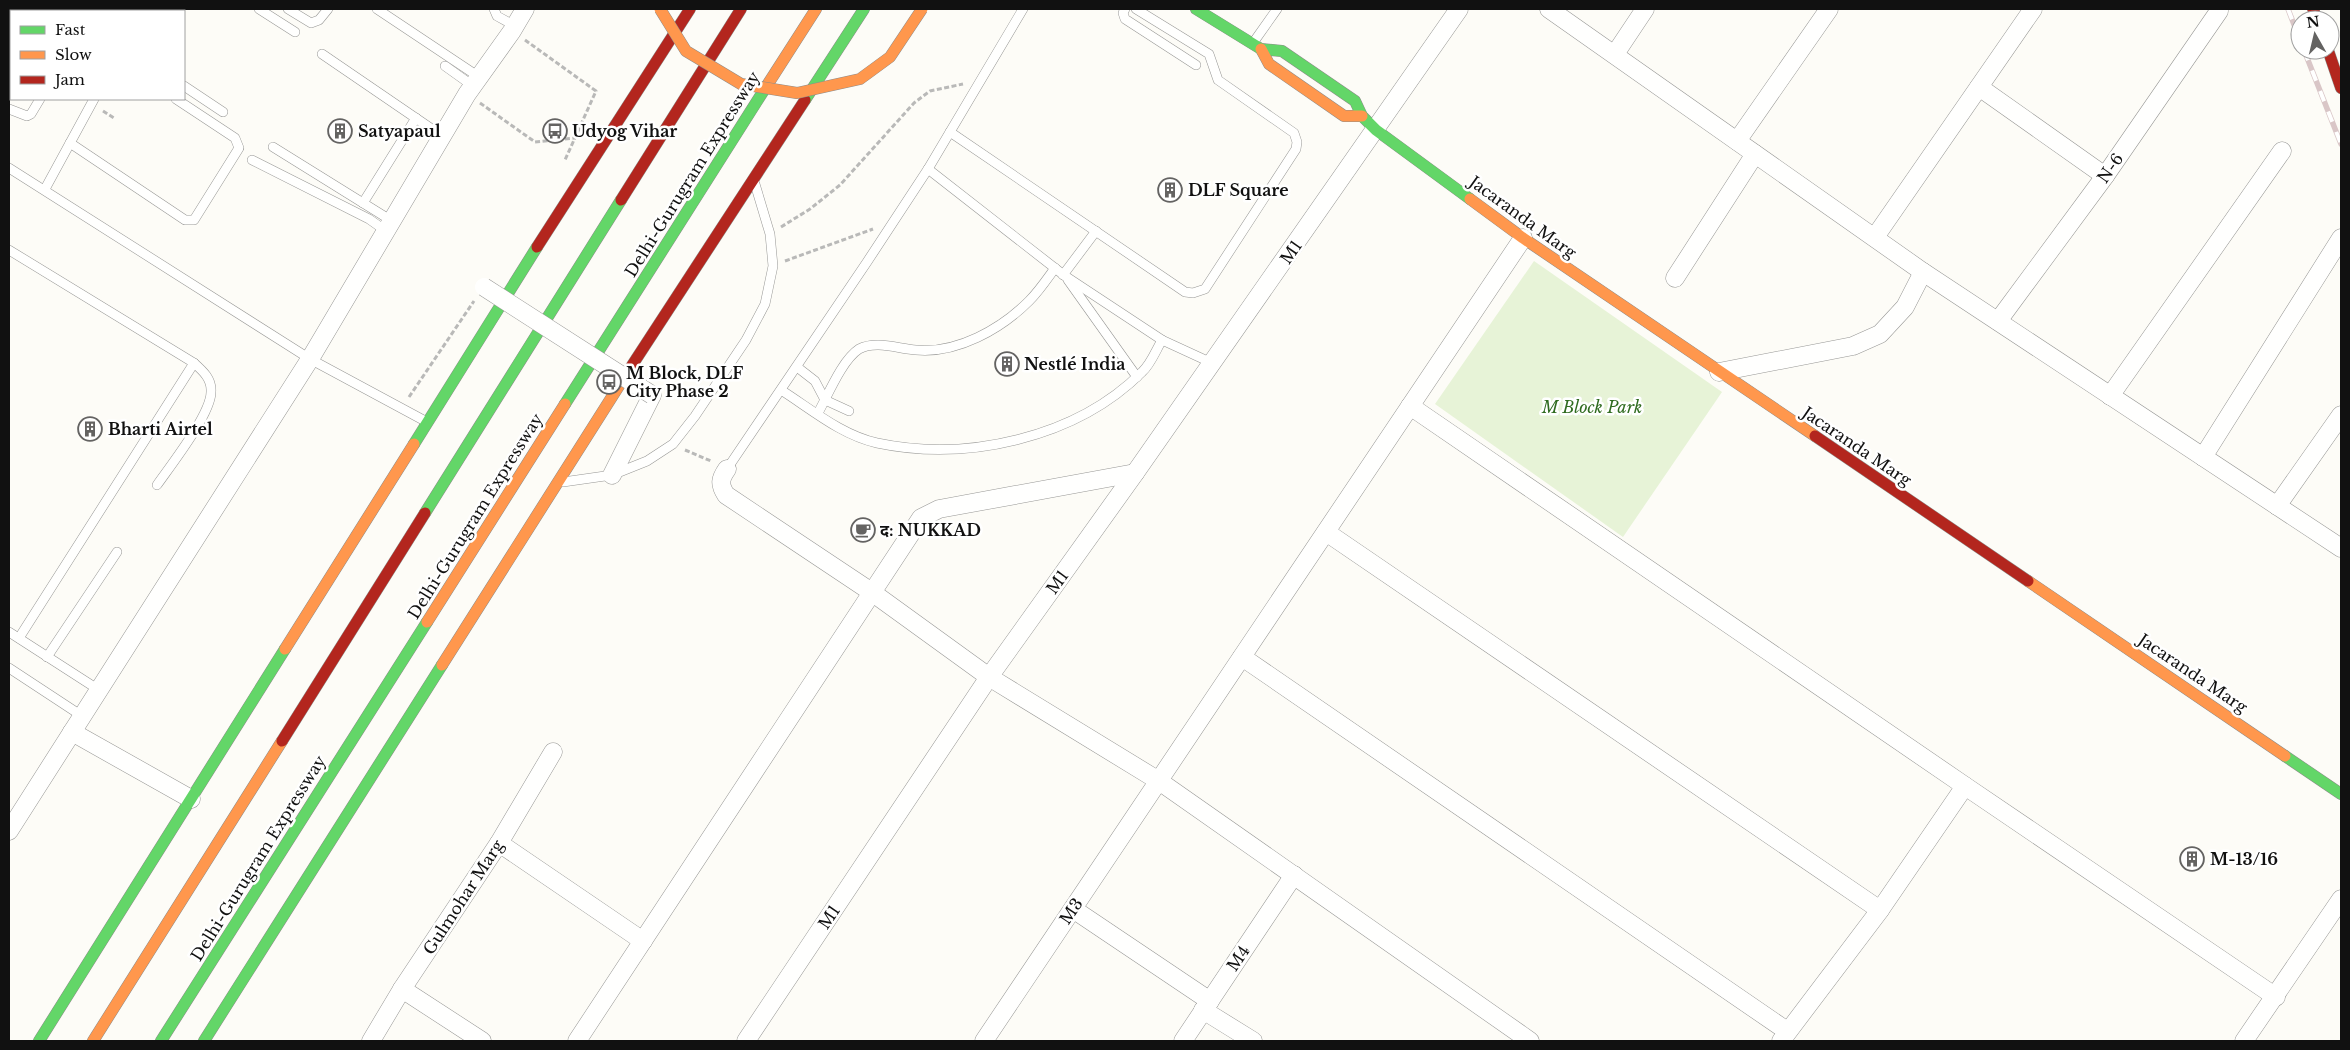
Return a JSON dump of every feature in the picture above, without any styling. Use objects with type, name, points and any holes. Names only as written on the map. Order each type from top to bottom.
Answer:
[{"type":"main road","points":[[660,9],[686,52],[741,84],[797,93],[860,79],[890,57],[922,9]]},
{"type":"main road","points":[[39,1041],[690,9]]},
{"type":"main road","points":[[93,1041],[741,9]]},
{"type":"main road","name":"Delhi-Gurugram Expressway","points":[[161,1041],[816,9]]},
{"type":"main road","points":[[204,1041],[557,483],[864,9]]},
{"type":"main road","name":"Jacaranda Marg","points":[[1196,9],[1257,46],[1282,51],[1355,101],[1362,116],[1376,130],[1522,238],[2341,794]]},
{"type":"main road","name":"Jacaranda Marg","points":[[1257,46],[1269,64],[1344,116],[1362,116]]},
{"type":"main road","points":[[2331,60],[2341,88]]},
{"type":"street","points":[[9,831],[310,359],[442,136],[473,86],[514,29],[525,9]]},
{"type":"street","name":"M1","points":[[746,1041],[989,677],[1135,473],[1460,9]]},
{"type":"street","points":[[1549,9],[1923,272],[2341,548]]},
{"type":"street","points":[[1615,54],[1645,9]]},
{"type":"street","points":[[1737,141],[1829,9]]},
{"type":"street","points":[[1875,237],[2033,9]]},
{"type":"street","name":"N-6","points":[[1998,321],[2105,176],[2218,12]]},
{"type":"street","points":[[1979,87],[2105,176]]},
{"type":"street","points":[[2110,396],[2282,151]]},
{"type":"street","points":[[1675,278],[1755,154]]},
{"type":"street","name":"M3","points":[[984,1041],[1522,238]]},
{"type":"street","points":[[2203,457],[2341,238]]},
{"type":"street","points":[[1719,372],[1853,346],[1880,334],[1905,307],[1923,272]]},
{"type":"street","points":[[484,287],[652,395],[612,475]]},
{"type":"street","points":[[1410,406],[2276,997]]},
{"type":"street","points":[[2277,506],[2341,415]]},
{"type":"street","points":[[727,469],[721,478],[721,487],[726,495],[873,593],[989,677],[1159,781],[1530,1041]]},
{"type":"street","points":[[577,1041],[921,518],[939,509],[1135,473]]},
{"type":"street","points":[[1326,532],[1880,910]]},
{"type":"street","points":[[1242,657],[1784,1036],[1880,910],[1965,786]]},
{"type":"street","points":[[72,732],[191,799]]},
{"type":"street","name":"Gulmohar Marg","points":[[371,1041],[402,988],[499,843],[553,752]]},
{"type":"street","points":[[499,843],[643,941]]},
{"type":"street","name":"M4","points":[[1183,1041],[1294,875]]},
{"type":"street","points":[[2244,1041],[2276,997],[2341,898]]},
{"type":"street","points":[[1073,909],[1253,1041]]},
{"type":"street","points":[[402,988],[482,1041]]},
{"type":"lane","points":[[259,9],[295,32]]},
{"type":"lane","points":[[288,9],[311,23],[319,20],[328,9]]},
{"type":"lane","points":[[377,9],[473,86]]},
{"type":"lane","points":[[494,9],[497,16],[514,29]]},
{"type":"lane","points":[[727,469],[928,170],[1024,9]]},
{"type":"lane","points":[[1125,9],[1122,13],[1125,19],[1196,65]]},
{"type":"lane","points":[[950,132],[1185,292],[1193,293],[1205,290],[1296,149],[1297,142],[1294,133],[1218,80],[1209,54],[1136,9]]},
{"type":"lane","points":[[1257,46],[1278,9]]},
{"type":"lane","points":[[322,54],[442,136]]},
{"type":"lane","points":[[445,66],[473,86]]},
{"type":"lane","points":[[185,87],[223,112]]},
{"type":"lane","points":[[9,109],[26,116],[31,114],[39,100]]},
{"type":"lane","points":[[45,188],[93,100]]},
{"type":"lane","points":[[70,143],[185,220],[194,220],[239,148],[234,138],[177,100]]},
{"type":"lane","points":[[363,203],[416,118]]},
{"type":"lane","points":[[272,147],[363,203],[389,226]]},
{"type":"lane","points":[[252,160],[369,219],[389,226]]},
{"type":"lane","points":[[9,168],[45,188],[310,359],[428,422]]},
{"type":"lane","points":[[928,170],[1064,275],[1162,340],[1212,363]]},
{"type":"lane","points":[[557,483],[612,475],[647,461],[673,444],[696,416],[746,340],[765,304],[773,266],[770,234],[753,179]]},
{"type":"lane","points":[[1064,275],[1096,231]]},
{"type":"lane","points":[[9,250],[194,363],[204,371],[210,382],[210,400],[207,409],[157,485]]},
{"type":"lane","points":[[818,413],[849,358],[860,349],[884,346],[918,351],[950,347],[986,333],[1006,321],[1030,300],[1055,268]]},
{"type":"lane","points":[[1064,275],[1137,377]]},
{"type":"lane","points":[[781,390],[841,430],[876,443],[925,448],[976,446],[1006,441],[1066,423],[1104,403],[1144,371],[1162,340]]},
{"type":"lane","points":[[19,638],[194,363]]},
{"type":"lane","points":[[797,367],[815,381],[825,400],[849,411]]},
{"type":"lane","points":[[47,657],[117,552]]},
{"type":"lane","points":[[9,632],[98,690]]},
{"type":"lane","points":[[9,668],[82,716]]},
{"type":"path","points":[[514,29],[596,91],[563,164]]},
{"type":"path","points":[[770,234],[810,210],[840,185],[914,103],[930,91],[981,80]]},
{"type":"path","points":[[473,86],[535,142],[576,138]]},
{"type":"path","points":[[773,266],[867,230],[890,227]]},
{"type":"path","points":[[402,408],[444,342]]},
{"type":"path","points":[[673,444],[727,469]]},
{"type":"green space","name":"M Block Park","points":[[1534,261],[1722,392],[1623,537],[1435,404]]},
{"type":"railway","points":[[2288,9],[2290,14]]},
{"type":"railway","points":[[2308,60],[2341,144]]},
{"type":"traffic: fast","points":[[805,100],[864,9]]},
{"type":"traffic: fast","points":[[1196,9],[1261,49],[1282,51],[1355,101],[1362,116],[1376,130],[1470,199]]},
{"type":"traffic: fast","points":[[565,404],[766,87]]},
{"type":"traffic: fast","points":[[425,513],[621,200]]},
{"type":"traffic: fast","points":[[414,444],[537,247]]},
{"type":"traffic: fast","points":[[161,1041],[427,622]]},
{"type":"traffic: fast","points":[[39,1041],[285,649]]},
{"type":"traffic: fast","points":[[204,1041],[442,665]]},
{"type":"traffic: fast","points":[[2285,756],[2341,794]]},
{"type":"traffic: slow","points":[[660,9],[686,51],[741,84],[797,93],[860,79],[890,57],[922,9]]},
{"type":"traffic: slow","points":[[766,87],[816,9]]},
{"type":"traffic: slow","points":[[1261,49],[1269,64],[1344,116],[1362,116]]},
{"type":"traffic: slow","points":[[1470,199],[1523,238],[1815,436]]},
{"type":"traffic: slow","points":[[442,665],[629,370]]},
{"type":"traffic: slow","points":[[427,622],[565,404]]},
{"type":"traffic: slow","points":[[285,649],[414,444]]},
{"type":"traffic: slow","points":[[2028,581],[2285,756]]},
{"type":"traffic: slow","points":[[93,1041],[282,741]]},
{"type":"traffic: jam","points":[[537,247],[690,9]]},
{"type":"traffic: jam","points":[[621,200],[741,9]]},
{"type":"traffic: jam","points":[[2331,60],[2341,88]]},
{"type":"traffic: jam","points":[[629,370],[805,100]]},
{"type":"traffic: jam","points":[[1815,436],[2028,581]]},
{"type":"traffic: jam","points":[[282,741],[425,513]]},
{"type":"place","name":"Satyapaul","points":[[340,131]]},
{"type":"place","name":"Udyog Vihar","points":[[555,131]]},
{"type":"place","name":"DLF Square","points":[[1170,190]]},
{"type":"place","name":"Nestlé India","points":[[1007,364]]},
{"type":"place","name":"M Block, DLF City Phase 2","points":[[609,382]]},
{"type":"place","name":"Bharti Airtel","points":[[90,429]]},
{"type":"place","name":"द: NUKKAD","points":[[863,530]]},
{"type":"place","name":"M-13/16","points":[[2192,859]]}]
